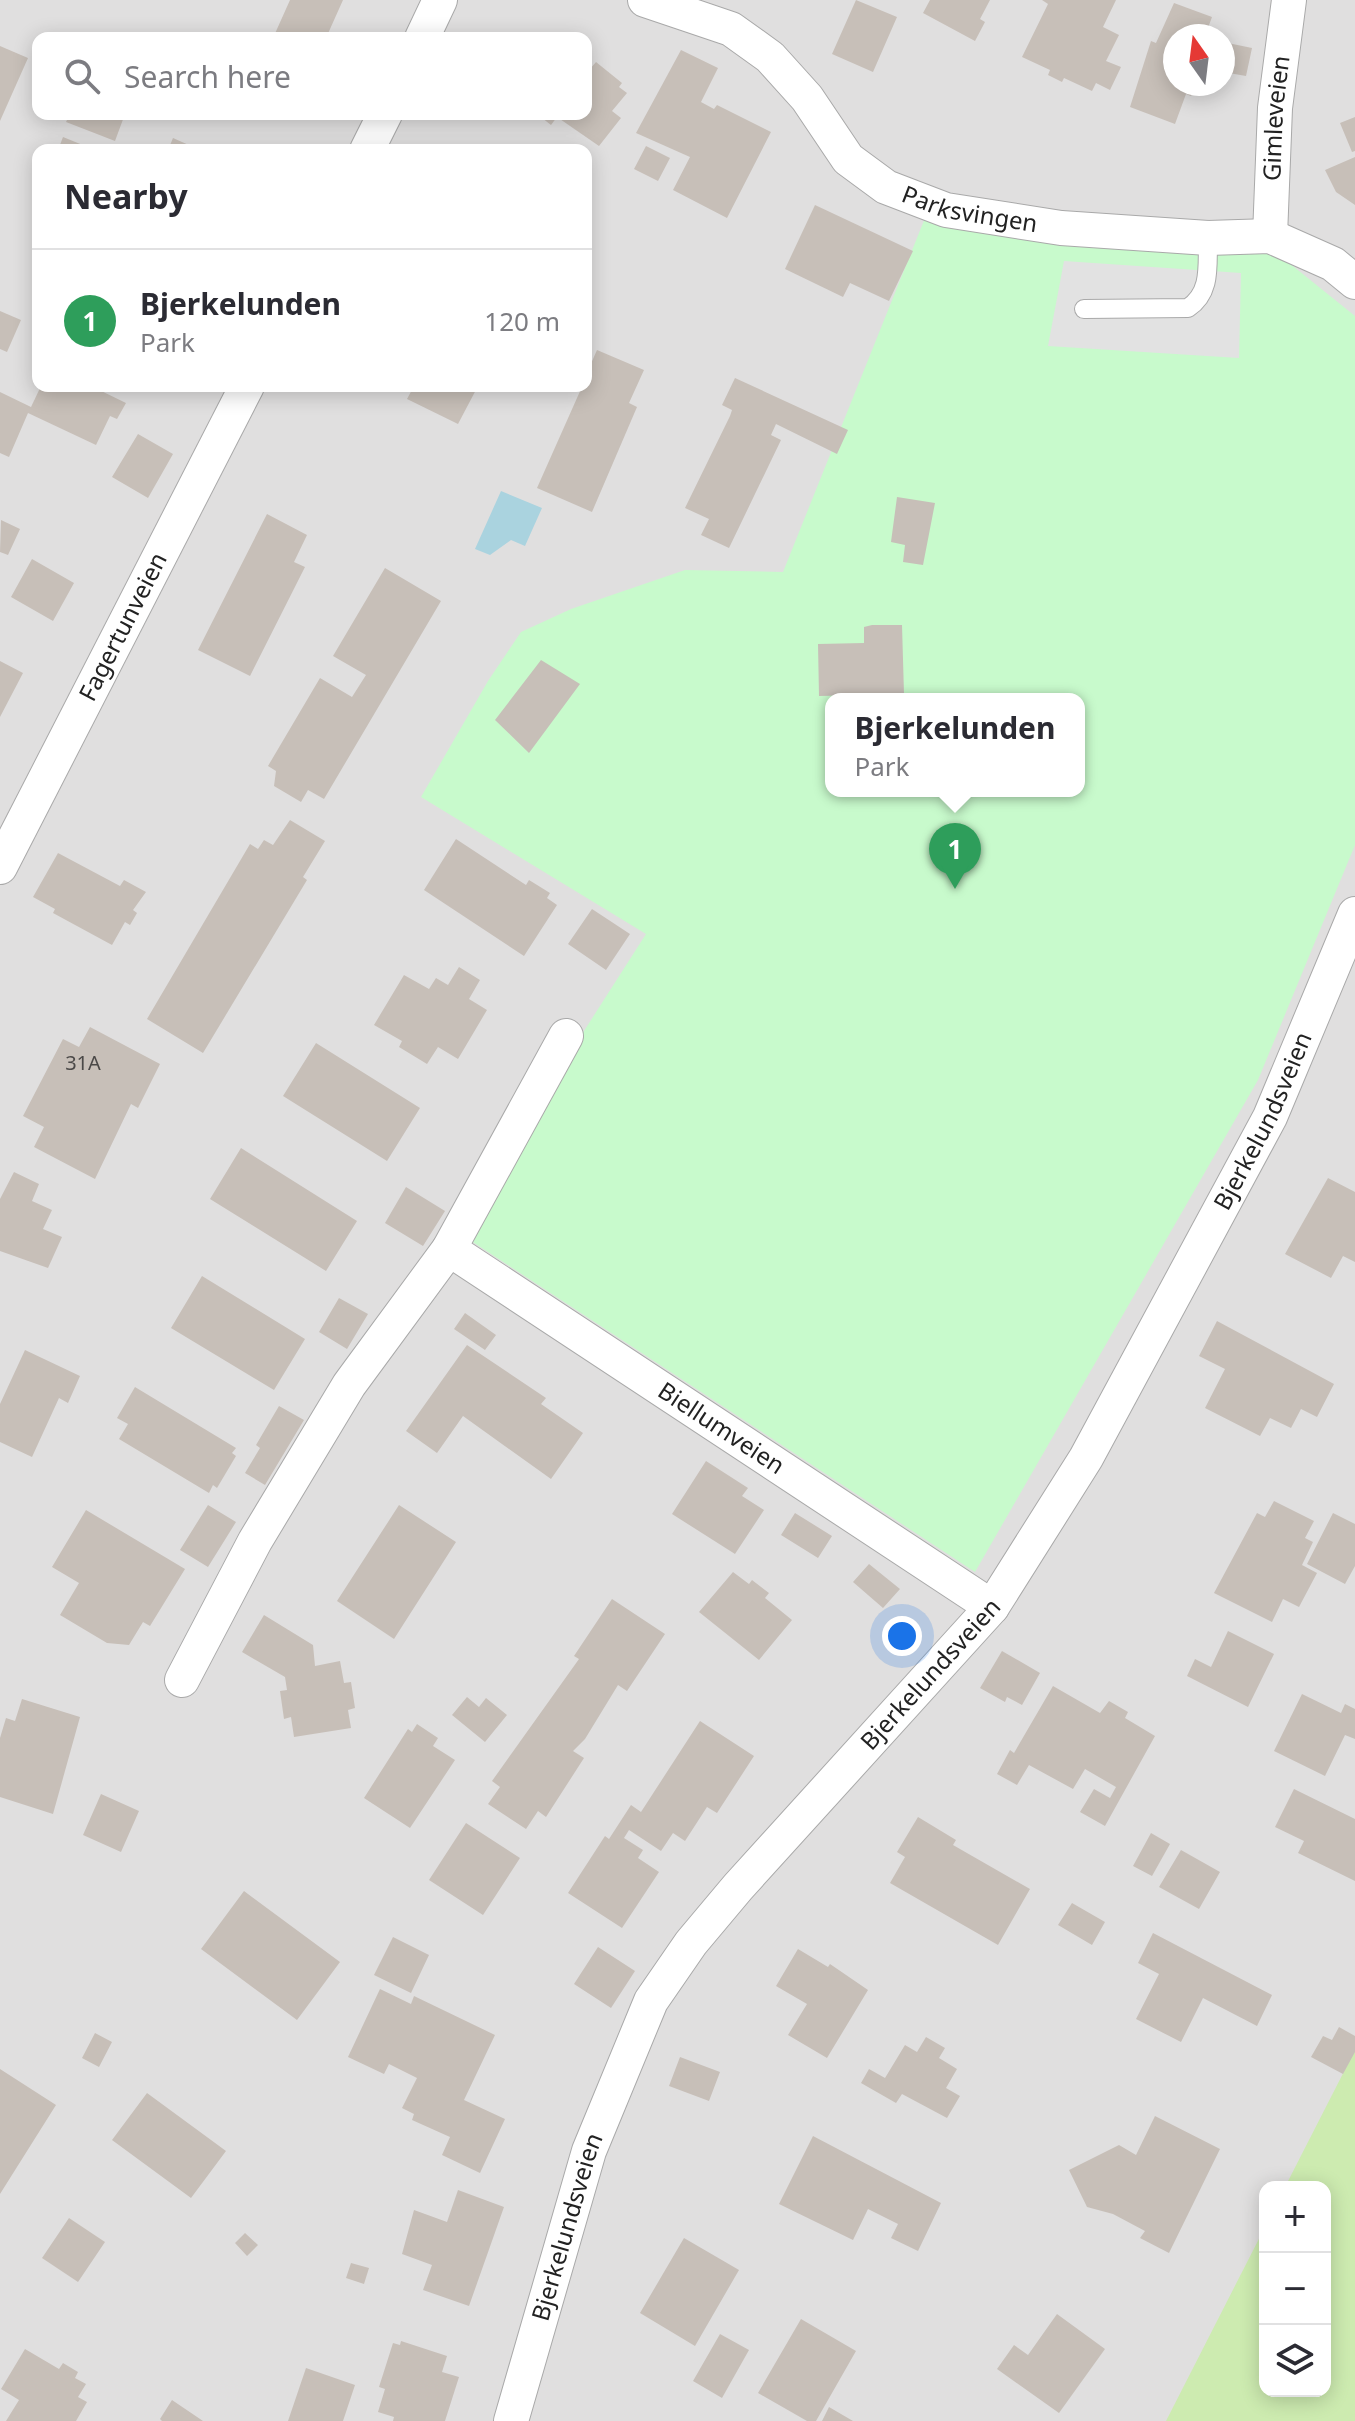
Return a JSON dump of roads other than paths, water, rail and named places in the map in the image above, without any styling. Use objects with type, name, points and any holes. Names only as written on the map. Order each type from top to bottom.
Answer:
[{"type":"street","points":[[425,32],[440,0]]},
{"type":"street","name":"Parksvingen","points":[[645,0],[731,29],[770,57],[807,98],[848,159],[886,187],[946,210],[1061,228],[1208,238],[1270,236],[1333,264],[1355,282]]},
{"type":"street","name":"Gimleveien","points":[[1270,236],[1275,108],[1289,0]]},
{"type":"street","points":[[370,144],[382,120]]},
{"type":"street","name":"Fagertunveien","points":[[0,867],[244,392]]},
{"type":"street","name":"Bjerkelundsveien","points":[[511,2421],[589,2151],[651,2001],[691,1943],[738,1887],[992,1607],[1086,1458],[1270,1117],[1355,914]]},
{"type":"street","points":[[182,1680],[255,1541],[349,1385],[449,1249],[566,1036]]},
{"type":"street","name":"Biellumveien","points":[[449,1249],[992,1607]]},
{"type":"lane","points":[[1084,309],[1188,308],[1202,299],[1206,285],[1208,238]]},
{"type":"water","points":[[501,491],[542,508],[525,546],[511,540],[490,555],[475,549]]},
{"type":"place","name":"Bjerkelunden","points":[[955,889]]}]
